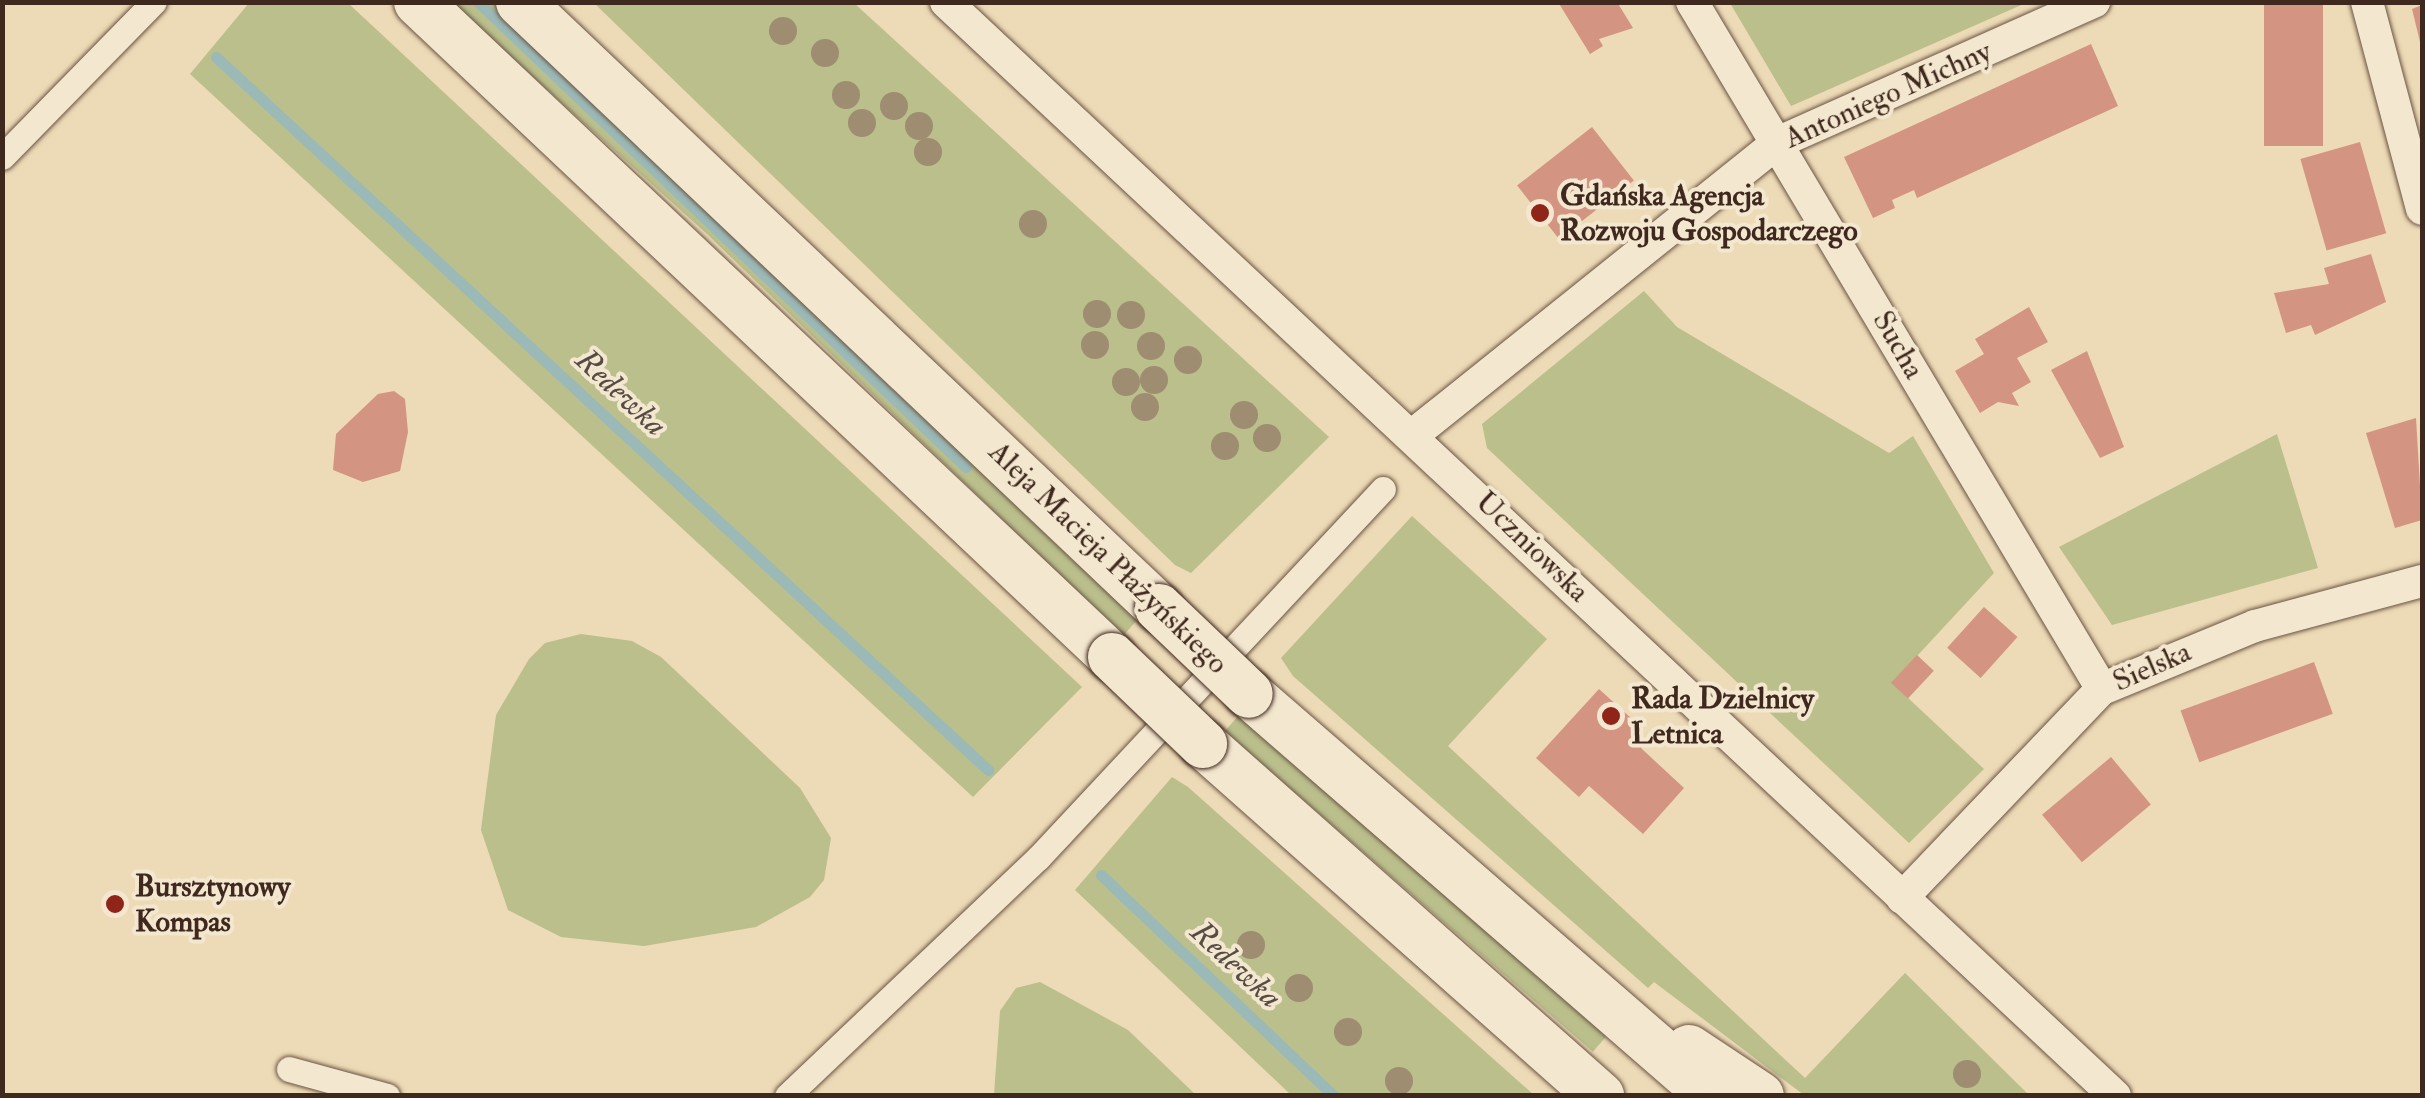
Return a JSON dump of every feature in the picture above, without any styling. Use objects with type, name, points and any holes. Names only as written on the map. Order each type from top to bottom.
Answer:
[{"type":"main road","points":[[418,2],[1202,744],[1600,1096]]},
{"type":"main road","name":"Aleja Macieja Płażyńskiego","points":[[520,2],[1250,694],[1558,967],[1712,1096]]},
{"type":"main road","points":[[1558,967],[1760,1096]]},
{"type":"street","points":[[2,156],[154,2]]},
{"type":"street","name":"Uczniowska","points":[[946,2],[1414,434],[2115,1096]]},
{"type":"street","name":"Sucha","points":[[1692,2],[2102,689]]},
{"type":"street","name":"Antoniego Michny","points":[[1414,434],[1779,142],[2094,2]]},
{"type":"street","points":[[2367,2],[2422,209]]},
{"type":"street","points":[[787,1096],[1038,858],[1384,488]]},
{"type":"street","name":"Sielska","points":[[1902,898],[2102,689],[2255,626],[2422,581]]},
{"type":"street","points":[[289,1069],[387,1096]]},
{"type":"green space","points":[[249,3],[348,3],[1082,687],[973,797],[190,74]]},
{"type":"green space","points":[[451,3],[494,3],[1137,620],[1123,636],[707,234]]},
{"type":"green space","points":[[594,3],[854,3],[1329,437],[1191,573],[1175,565]]},
{"type":"green space","points":[[1730,3],[2026,3],[1791,106]]},
{"type":"green space","points":[[1644,291],[1677,327],[1889,453],[1913,436],[1994,573],[1892,683],[1984,769],[1909,843],[1487,448],[1482,424]]},
{"type":"green space","points":[[2277,434],[2318,568],[2112,625],[2059,547]]},
{"type":"green space","points":[[1412,516],[1547,639],[1448,746],[1805,1078],[1905,973],[2029,1095],[1804,1095],[1654,982],[1648,988],[1293,676],[1281,658]]},
{"type":"green space","points":[[581,634],[632,641],[661,657],[800,788],[831,838],[824,880],[810,897],[756,927],[644,946],[561,937],[508,910],[481,830],[496,715],[529,659],[545,643]]},
{"type":"green space","points":[[1239,715],[1607,1035],[1593,1052],[1225,732]]},
{"type":"green space","points":[[1172,777],[1188,787],[1534,1095],[1291,1095],[1075,890]]},
{"type":"green space","points":[[1040,982],[1128,1030],[1196,1095],[994,1095],[1000,1011],[1016,988]]},
{"type":"building","points":[[1558,2],[1617,2],[1633,28],[1599,39],[1603,46],[1590,54]]},
{"type":"building","points":[[2264,2],[2323,2],[2323,146],[2264,146]]},
{"type":"building","points":[[2422,5],[2422,46],[2421,46],[2412,9]]},
{"type":"building","points":[[2091,44],[2118,106],[1917,198],[1914,190],[1892,200],[1895,208],[1873,218],[1844,157]]},
{"type":"building","points":[[1592,127],[1634,181],[1559,239],[1517,185]]},
{"type":"building","points":[[2360,142],[2386,233],[2327,250],[2300,159]]},
{"type":"building","points":[[2371,254],[2386,302],[2315,335],[2311,325],[2286,333],[2274,293],[2329,284],[2324,268]]},
{"type":"building","points":[[2029,307],[2048,342],[2017,358],[2031,382],[2012,393],[2019,406],[1998,402],[1980,413],[1955,371],[1984,354],[1975,339]]},
{"type":"building","points":[[2087,351],[2124,447],[2100,458],[2051,370]]},
{"type":"building","points":[[394,391],[405,399],[408,432],[400,471],[363,482],[333,470],[336,434],[378,394]]},
{"type":"building","points":[[2416,418],[2422,520],[2395,528],[2366,433]]},
{"type":"building","points":[[1984,607],[2017,637],[1981,678],[1947,648]]},
{"type":"building","points":[[1917,655],[1934,671],[1908,698],[1891,683]]},
{"type":"building","points":[[2314,662],[2333,714],[2199,762],[2181,711]]},
{"type":"building","points":[[1599,689],[1642,728],[1635,736],[1642,749],[1684,788],[1643,834],[1589,786],[1579,797],[1536,758]]},
{"type":"building","points":[[2111,757],[2151,804],[2082,862],[2042,815]]},
{"type":"waterway","points":[[478,2],[966,467]]},
{"type":"waterway","name":"Redewka","points":[[216,57],[988,770]]},
{"type":"waterway","name":"Redewka","points":[[1101,875],[1334,1096]]},
{"type":"place","name":"Gdańska Agencja Rozwoju Gospodarczego","points":[[1540,213]]},
{"type":"place","name":"Rada Dzielnicy Letnica","points":[[1611,716]]},
{"type":"place","name":"Bursztynowy Kompas","points":[[115,904]]}]
